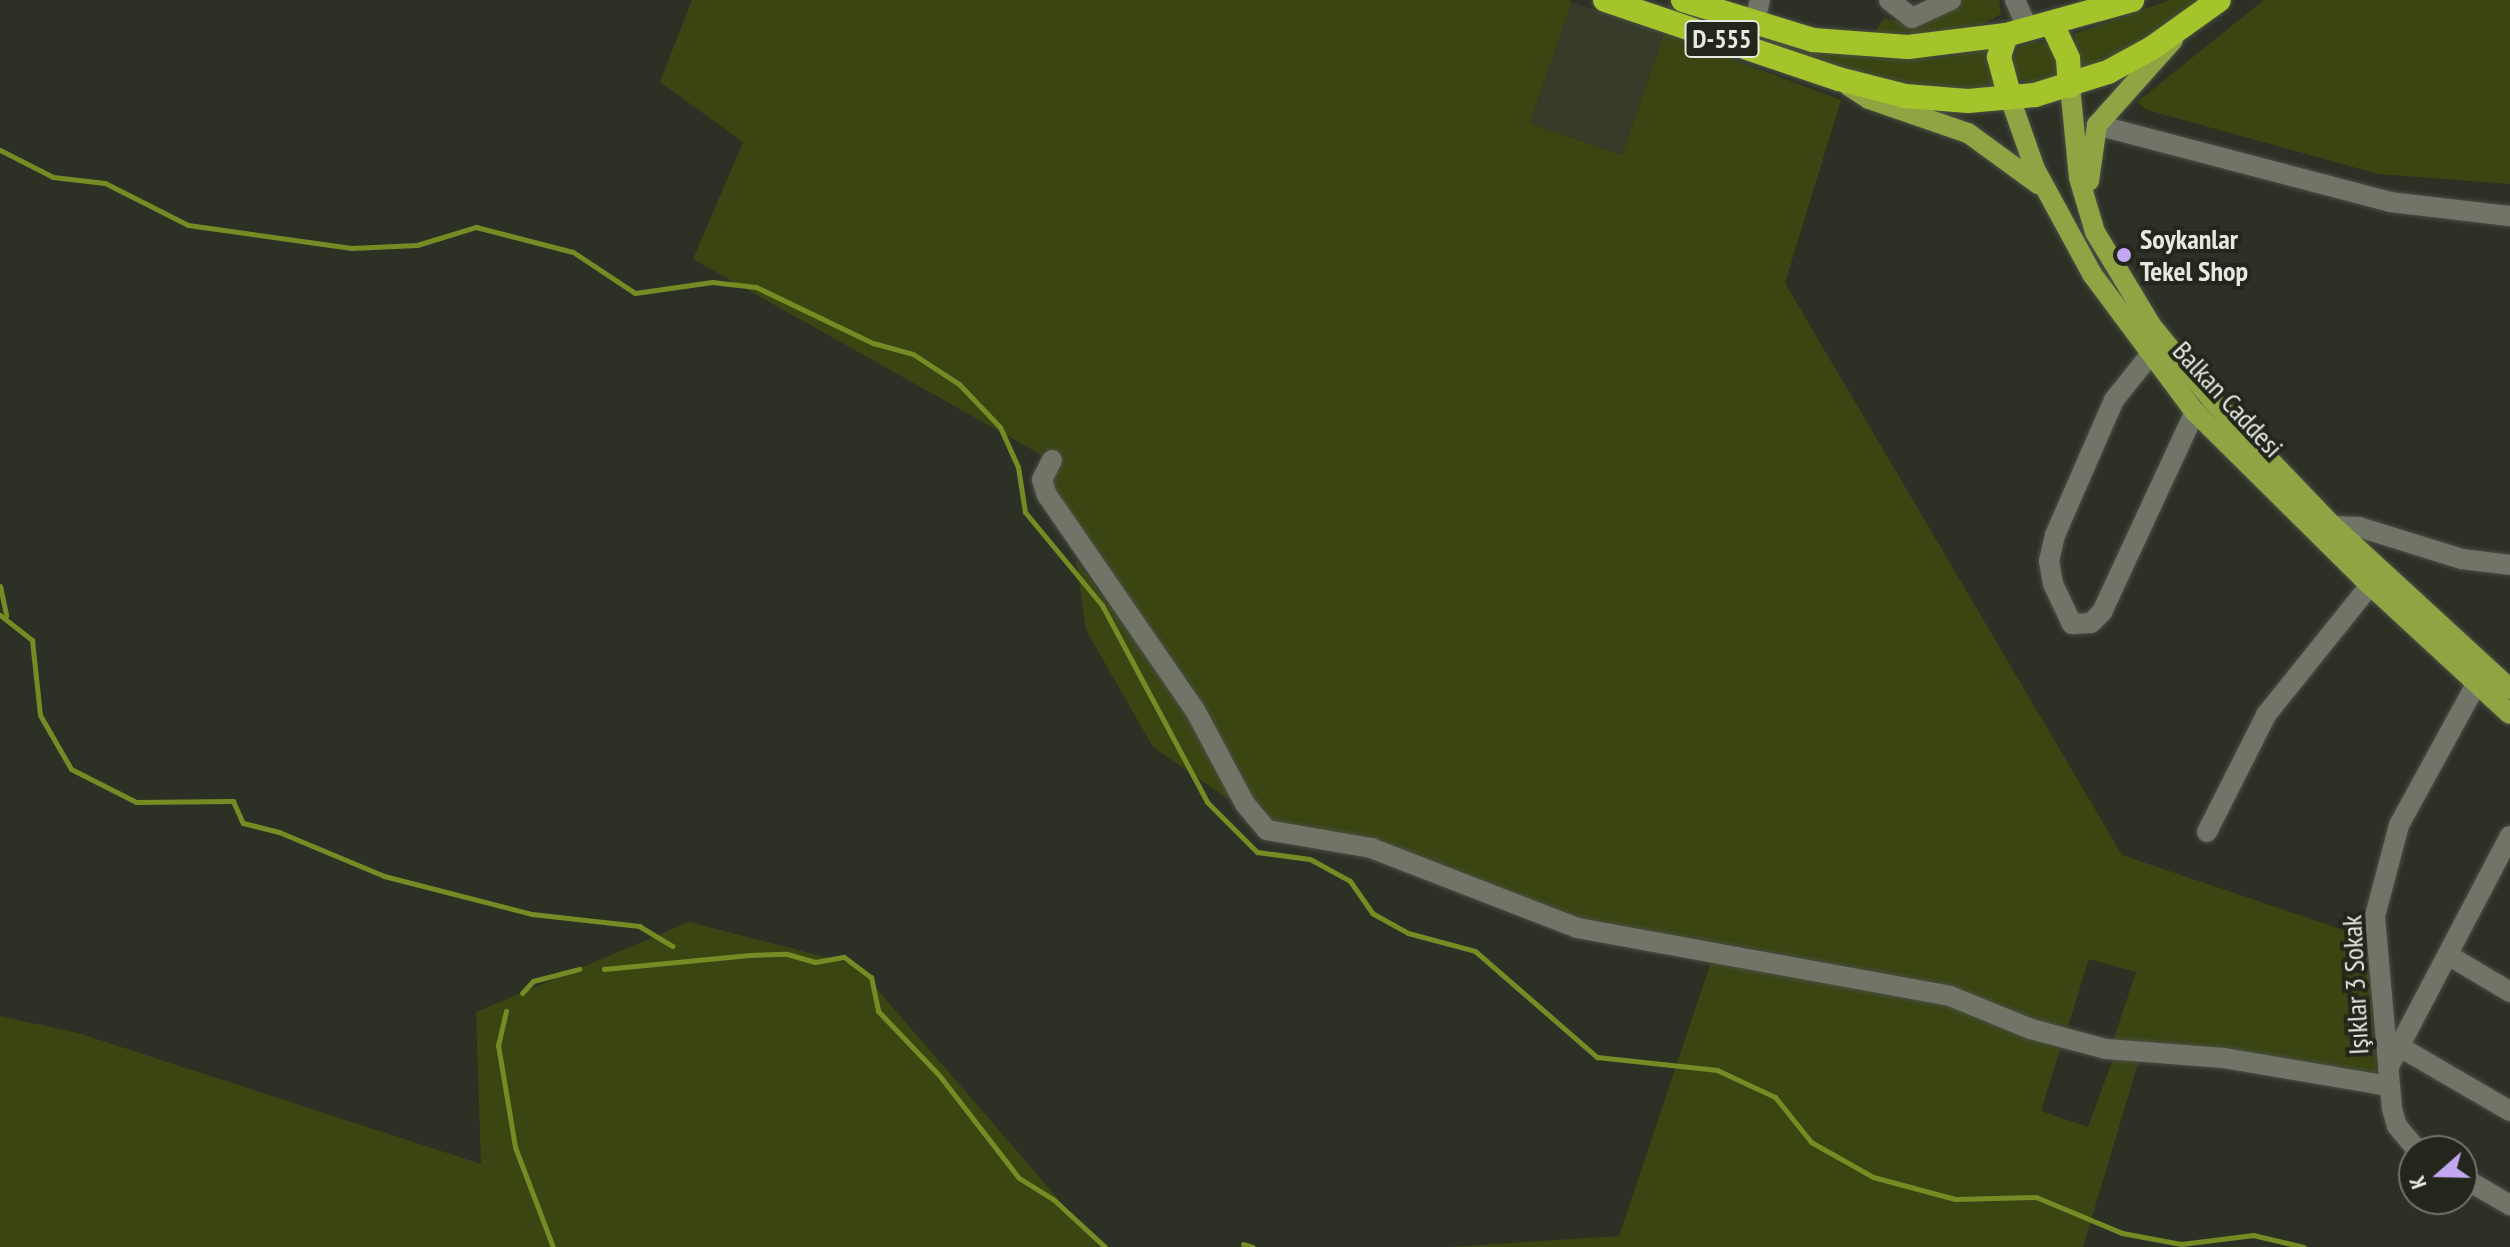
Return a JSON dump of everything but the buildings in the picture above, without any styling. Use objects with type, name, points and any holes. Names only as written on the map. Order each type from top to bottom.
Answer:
[{"type":"highway","name":"D-555","points":[[1605,0],[1839,79],[1921,98],[2010,98],[2070,86],[2126,64],[2180,30],[2219,0]]},
{"type":"highway","name":"D-555","points":[[1683,0],[1754,24],[1843,45],[1908,47],[2029,29],[2132,0]]},
{"type":"highway","points":[[2010,98],[1999,57],[2029,29],[2068,59],[2070,86]]},
{"type":"main road","points":[[2084,197],[2097,125],[2180,30]]},
{"type":"main road","points":[[1839,79],[1869,99],[1968,133],[2011,159],[2046,191]]},
{"type":"main road","name":"Balkan Caddesi","points":[[2070,86],[2084,197],[2108,258],[2151,325],[2212,400],[2481,678],[2510,714]]},
{"type":"main road","name":"Balkan Caddesi","points":[[2010,98],[2046,191],[2092,274],[2195,412],[2370,585],[2481,678],[2509,687]]},
{"type":"street","points":[[1754,24],[1760,0]]},
{"type":"street","points":[[1889,0],[1912,18],[1951,0]]},
{"type":"street","points":[[2015,0],[2025,13],[2029,29]]},
{"type":"street","points":[[2097,125],[2390,202],[2510,216]]},
{"type":"street","points":[[2150,355],[2114,400],[2055,535],[2049,561],[2053,584],[2072,624],[2091,623],[2102,612],[2195,412]]},
{"type":"street","points":[[1052,460],[1042,480],[1047,495],[1195,710],[1245,804],[1267,830],[1371,848],[1577,928],[1950,996],[2031,1029],[2106,1049],[2224,1058],[2389,1077],[2400,1047],[2510,836]]},
{"type":"street","points":[[2333,526],[2359,527],[2462,559],[2510,565]]},
{"type":"street","points":[[2207,832],[2266,715],[2370,585]]},
{"type":"street","name":"Işıklar 3 Sokak","points":[[2405,1135],[2397,1126],[2389,1077],[2375,933],[2388,855],[2413,795],[2481,678]]},
{"type":"street","points":[[2448,955],[2510,992]]},
{"type":"street","points":[[2400,1047],[2510,1111]]},
{"type":"street","points":[[2478,1186],[2510,1205]]},
{"type":"shaded area","points":[[1572,2],[1664,34],[1622,155],[1530,123]]},
{"type":"green space","points":[[692,0],[1567,0],[1572,2],[1530,123],[1622,155],[1664,33],[1841,100],[1785,283],[2122,855],[2367,938],[2377,1073],[2224,1048],[2112,1044],[2136,972],[2089,959],[2067,1029],[2037,1023],[1955,987],[1717,942],[1575,924],[1273,825],[1251,805],[1050,493],[1054,462],[693,259],[743,142],[660,82]]},
{"type":"green space","points":[[1960,0],[1999,0],[2001,14],[1974,29],[1940,34],[1874,34],[1884,18],[1914,26]]},
{"type":"green space","points":[[2170,0],[2205,0],[2110,60],[2081,70],[2074,34]]},
{"type":"green space","points":[[2264,0],[2510,0],[2510,184],[2378,174],[2147,110],[2137,102]]},
{"type":"green space","points":[[1714,23],[1859,56],[1938,58],[1985,50],[1995,90],[1940,89],[1838,69]]},
{"type":"green space","points":[[2035,41],[2051,47],[2057,63],[2051,79],[2035,85],[2019,79],[2013,63],[2019,47]]},
{"type":"green space","points":[[1076,560],[1188,713],[1237,805],[1153,747],[1086,630]]},
{"type":"green space","points":[[689,922],[856,965],[1100,1247],[0,1247],[0,1016],[78,1033],[481,1164],[476,1012]]},
{"type":"green space","points":[[1712,959],[1948,1002],[2062,1043],[2041,1111],[2088,1127],[2113,1059],[2139,1060],[2083,1247],[1448,1247],[1619,1236]]},
{"type":"waterway","points":[[0,150],[53,177],[105,183],[188,225],[351,248],[417,245],[476,227],[573,252],[635,293],[712,282],[756,287],[873,343],[913,354],[959,384],[1000,427],[1018,467],[1025,512],[1102,605],[1207,802],[1257,852],[1310,859],[1350,881],[1372,913],[1408,933],[1475,951],[1597,1057],[1717,1070],[1775,1097],[1811,1142],[1873,1177],[1955,1199],[2036,1197],[2122,1233],[2181,1244],[2253,1235],[2304,1247]]},
{"type":"waterway","points":[[0,586],[6,615]]},
{"type":"waterway","points":[[0,615],[32,640],[40,715],[71,769],[136,802],[233,801],[243,823],[279,832],[384,876],[532,914],[639,926],[672,946]]},
{"type":"waterway","points":[[604,969],[749,955],[787,954],[815,962],[844,957],[871,977],[878,1011],[939,1075],[1019,1178],[1053,1199],[1105,1247]]},
{"type":"waterway","points":[[522,993],[533,981],[579,969]]},
{"type":"waterway","points":[[506,1011],[498,1045],[515,1147],[553,1247]]},
{"type":"waterway","points":[[1243,1244],[1253,1247]]},
{"type":"place","name":"Soykanlar Tekel Shop","points":[[2124,255]]}]
